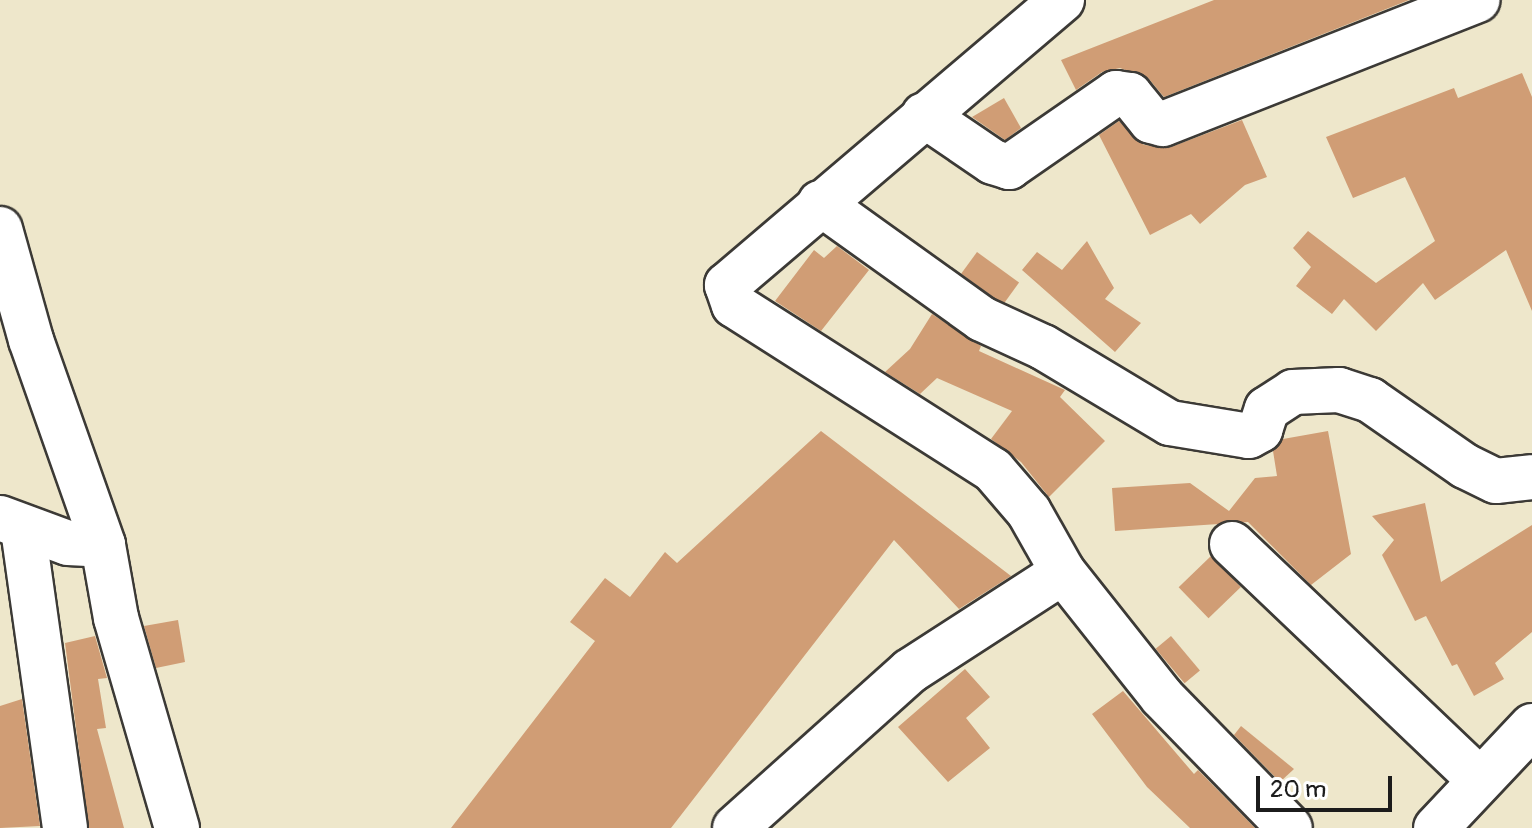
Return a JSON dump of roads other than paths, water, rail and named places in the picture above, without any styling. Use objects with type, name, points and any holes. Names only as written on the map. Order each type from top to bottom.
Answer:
[{"type":"street","points":[[1062,0],[727,285],[734,305],[993,470],[1029,512],[1063,572],[1162,697],[1290,828]]},
{"type":"street","points":[[924,115],[993,162],[1009,167],[1116,93],[1130,95],[1151,121],[1163,124],[1477,0]]},
{"type":"street","points":[[820,203],[982,319],[1043,347],[1170,423],[1249,436],[1260,430],[1267,409],[1293,392],[1339,390],[1370,400],[1465,466],[1496,481],[1532,477]]},
{"type":"street","points":[[0,229],[31,340],[103,545],[116,618],[177,828]]},
{"type":"street","points":[[65,828],[12,524],[68,543],[103,545]]},
{"type":"street","points":[[1232,544],[1478,778]]},
{"type":"street","points":[[735,828],[910,671],[1063,572]]},
{"type":"street","points":[[1436,828],[1478,778],[1532,726]]}]
